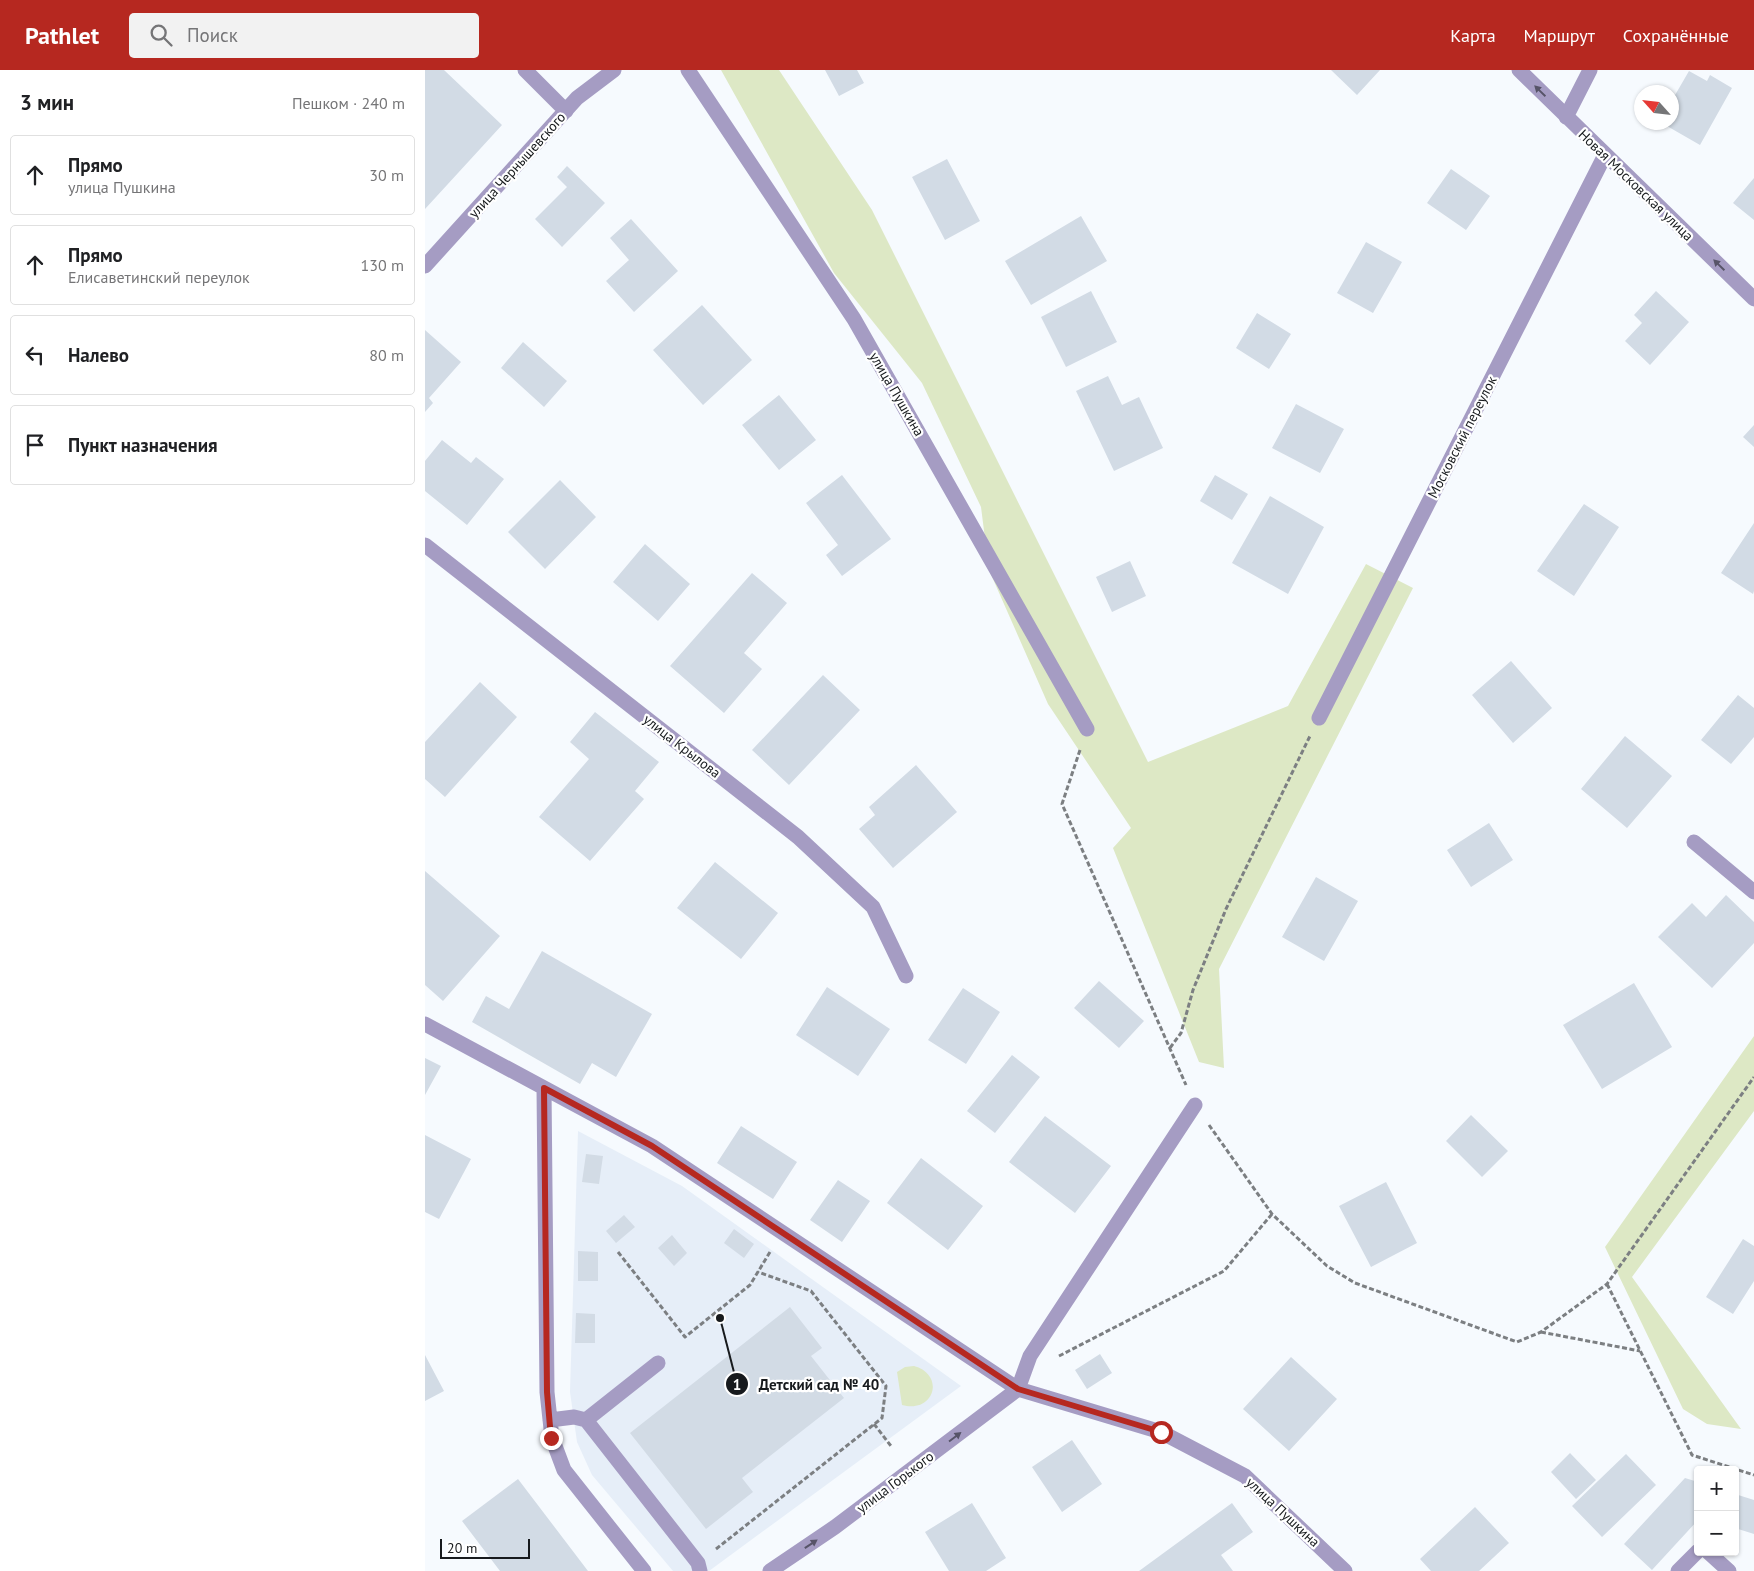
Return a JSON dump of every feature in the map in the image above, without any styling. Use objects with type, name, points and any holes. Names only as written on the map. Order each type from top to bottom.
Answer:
[{"type":"street","points":[[525,70],[566,111]]},
{"type":"street","name":"улица Чернышевского","points":[[425,266],[577,98],[614,70]]},
{"type":"street","name":"улица Пушкина","points":[[688,70],[854,319],[1087,729]]},
{"type":"street","name":"Новая Московская улица","points":[[1519,70],[1754,299]]},
{"type":"street","points":[[1567,116],[1590,70]]},
{"type":"street","name":"Московский переулок","points":[[1319,718],[1605,155]]},
{"type":"street","name":"улица Крылова","points":[[425,545],[798,837],[873,907],[906,976]]},
{"type":"street","points":[[1694,842],[1754,892]]},
{"type":"street","name":"улица Пушкина","points":[[425,1024],[652,1146],[1018,1389],[1161,1432],[1245,1476],[1345,1571]]},
{"type":"street","points":[[544,1088],[547,1392],[551,1438],[564,1470],[645,1571]]},
{"type":"street","points":[[1018,1389],[1030,1356],[1195,1105]]},
{"type":"street","points":[[586,1420],[658,1363]]},
{"type":"street","name":"улица Горького","points":[[770,1571],[835,1527],[1018,1389]]},
{"type":"street","points":[[550,1420],[574,1417],[586,1420],[699,1567]]},
{"type":"street","points":[[1678,1571],[1694,1555]]},
{"type":"street","points":[[1712,1556],[1729,1571]]},
{"type":"path","points":[[1170,1048],[1181,1033],[1193,990],[1226,908],[1319,718]]},
{"type":"path","points":[[1087,729],[1062,804],[1195,1105],[1272,1214],[1327,1266],[1355,1282],[1517,1342],[1541,1332],[1607,1284],[1754,1076]]},
{"type":"path","points":[[1057,1357],[1224,1270],[1272,1214]]},
{"type":"path","points":[[618,1252],[685,1337],[750,1285],[772,1250]]},
{"type":"path","points":[[699,1567],[882,1418],[886,1386],[811,1291],[758,1272]]},
{"type":"path","points":[[1607,1284],[1692,1455],[1754,1475]]},
{"type":"path","points":[[1541,1332],[1641,1351]]},
{"type":"path","points":[[874,1424],[891,1446]]},
{"type":"shaded area","points":[[578,1131],[682,1186],[961,1386],[709,1571],[673,1571],[592,1475],[577,1442],[570,1392]]},
{"type":"green space","points":[[721,70],[779,70],[872,210],[1148,762],[1288,706],[1366,564],[1413,588],[1219,969],[1224,1068],[1199,1062],[1113,848],[1131,828],[1048,704],[989,570],[981,507],[922,383],[834,273]]},
{"type":"green space","points":[[1754,1036],[1754,1111],[1632,1277],[1741,1429],[1707,1424],[1683,1409],[1605,1247]]},
{"type":"green space","points":[[914,1366],[924,1371],[930,1377],[933,1385],[932,1392],[922,1404],[913,1406],[902,1405],[897,1372],[905,1367]]},
{"type":"building","points":[[425,70],[444,70],[502,125],[425,209]]},
{"type":"building","points":[[825,70],[857,70],[864,83],[839,96]]},
{"type":"building","points":[[1331,70],[1380,70],[1357,95]]},
{"type":"building","points":[[1689,71],[1707,81],[1710,75],[1732,88],[1700,145],[1674,130],[1679,130],[1679,88]]},
{"type":"building","points":[[947,159],[980,221],[945,240],[912,177]]},
{"type":"building","points":[[567,166],[605,203],[562,247],[535,219],[567,187],[557,177]]},
{"type":"building","points":[[1451,169],[1490,196],[1466,230],[1427,203]]},
{"type":"building","points":[[1754,178],[1754,220],[1733,203]]},
{"type":"building","points":[[1081,216],[1107,261],[1031,305],[1005,261]]},
{"type":"building","points":[[631,219],[678,271],[634,312],[606,281],[629,260],[610,238]]},
{"type":"building","points":[[1366,242],[1402,262],[1373,313],[1337,293]]},
{"type":"building","points":[[1091,291],[1117,342],[1066,367],[1041,317]]},
{"type":"building","points":[[1656,291],[1689,322],[1650,365],[1625,341],[1642,323],[1634,315]]},
{"type":"building","points":[[702,305],[752,360],[703,405],[653,350]]},
{"type":"building","points":[[1257,313],[1291,334],[1269,369],[1236,348]]},
{"type":"building","points":[[425,330],[461,362],[429,398],[433,403],[425,412]]},
{"type":"building","points":[[523,342],[567,381],[544,407],[501,368]]},
{"type":"building","points":[[1108,376],[1122,405],[1139,397],[1163,448],[1114,471],[1076,391]]},
{"type":"building","points":[[779,395],[816,440],[779,470],[742,425]]},
{"type":"building","points":[[1296,404],[1344,429],[1320,473],[1272,448]]},
{"type":"building","points":[[1754,425],[1754,447],[1743,437]]},
{"type":"building","points":[[442,440],[471,463],[476,457],[504,479],[467,525],[425,491],[425,461]]},
{"type":"building","points":[[842,475],[891,539],[842,576],[826,555],[838,545],[806,503]]},
{"type":"building","points":[[1215,475],[1248,494],[1232,520],[1200,501]]},
{"type":"building","points":[[560,480],[596,517],[545,569],[508,532]]},
{"type":"building","points":[[1270,496],[1324,527],[1288,594],[1232,563]]},
{"type":"building","points":[[1584,504],[1619,527],[1574,596],[1537,571]]},
{"type":"building","points":[[1754,523],[1754,591],[1753,594],[1721,573]]},
{"type":"building","points":[[645,544],[690,584],[658,621],[613,582]]},
{"type":"building","points":[[1130,561],[1146,596],[1112,612],[1096,577]]},
{"type":"building","points":[[752,573],[787,603],[744,653],[762,669],[724,713],[670,666]]},
{"type":"building","points":[[1511,661],[1552,708],[1513,743],[1472,695]]},
{"type":"building","points":[[823,675],[860,710],[789,785],[752,750]]},
{"type":"building","points":[[480,682],[517,717],[445,797],[425,779],[425,742]]},
{"type":"building","points":[[1738,695],[1754,708],[1754,737],[1731,764],[1701,740]]},
{"type":"building","points":[[595,712],[659,762],[635,791],[644,799],[590,861],[539,817],[589,759],[570,742]]},
{"type":"building","points":[[1625,736],[1672,776],[1627,828],[1581,789]]},
{"type":"building","points":[[916,765],[957,812],[893,868],[859,829],[875,815],[869,807]]},
{"type":"building","points":[[1489,823],[1513,860],[1471,887],[1447,850]]},
{"type":"building","points":[[715,862],[778,913],[741,959],[677,908]]},
{"type":"building","points":[[425,871],[500,936],[443,1001],[425,985]]},
{"type":"building","points":[[1316,877],[1358,901],[1324,961],[1282,937]]},
{"type":"building","points":[[1726,895],[1754,922],[1754,943],[1712,988],[1658,937],[1692,903],[1706,917]]},
{"type":"building","points":[[542,951],[652,1014],[616,1077],[592,1063],[580,1084],[472,1022],[486,996],[509,1009]]},
{"type":"building","points":[[1099,981],[1144,1021],[1119,1048],[1074,1008]]},
{"type":"building","points":[[1634,983],[1672,1047],[1602,1089],[1563,1025]]},
{"type":"building","points":[[827,987],[890,1029],[858,1076],[796,1035]]},
{"type":"building","points":[[963,988],[1000,1012],[966,1064],[928,1040]]},
{"type":"building","points":[[1012,1055],[1040,1077],[995,1133],[967,1111]]},
{"type":"building","points":[[425,1058],[441,1066],[425,1095]]},
{"type":"building","points":[[1471,1115],[1508,1151],[1482,1177],[1446,1141]]},
{"type":"building","points":[[1045,1116],[1111,1166],[1075,1213],[1009,1162]]},
{"type":"building","points":[[741,1126],[797,1162],[773,1199],[717,1163]]},
{"type":"building","points":[[425,1135],[471,1159],[439,1219],[425,1212]]},
{"type":"building","points":[[586,1154],[603,1156],[599,1184],[582,1182]]},
{"type":"building","points":[[921,1158],[983,1206],[948,1250],[887,1203]]},
{"type":"building","points":[[838,1180],[870,1201],[842,1242],[810,1220]]},
{"type":"building","points":[[1386,1182],[1417,1243],[1371,1267],[1339,1206]]},
{"type":"building","points":[[624,1215],[635,1227],[616,1243],[606,1231]]},
{"type":"building","points":[[734,1229],[754,1244],[744,1258],[724,1243]]},
{"type":"building","points":[[672,1235],[687,1253],[674,1266],[658,1248]]},
{"type":"building","points":[[1743,1239],[1754,1246],[1754,1281],[1733,1314],[1706,1297]]},
{"type":"building","points":[[578,1251],[598,1252],[598,1281],[578,1281]]},
{"type":"building","points":[[790,1307],[822,1348],[811,1356],[844,1398],[742,1478],[753,1492],[706,1529],[630,1433]]},
{"type":"building","points":[[576,1313],[595,1314],[595,1343],[575,1343]]},
{"type":"building","points":[[1100,1354],[1112,1373],[1087,1389],[1075,1370]]},
{"type":"building","points":[[425,1355],[444,1391],[425,1401]]},
{"type":"building","points":[[1291,1357],[1337,1399],[1289,1451],[1243,1409]]},
{"type":"building","points":[[1072,1440],[1102,1484],[1062,1512],[1032,1467]]},
{"type":"building","points":[[1570,1453],[1596,1480],[1576,1499],[1551,1472]]},
{"type":"building","points":[[1626,1454],[1656,1485],[1602,1537],[1572,1506]]},
{"type":"building","points":[[1685,1478],[1694,1481],[1694,1524],[1652,1570],[1624,1544]]},
{"type":"building","points":[[518,1479],[588,1571],[500,1571],[462,1521]]},
{"type":"building","points":[[1739,1495],[1754,1500],[1754,1534],[1739,1529]]},
{"type":"building","points":[[972,1503],[1006,1558],[986,1571],[949,1571],[925,1532]]},
{"type":"building","points":[[1232,1503],[1253,1532],[1221,1555],[1233,1571],[1139,1571]]},
{"type":"building","points":[[1475,1507],[1509,1543],[1479,1571],[1431,1571],[1420,1559]]},
{"type":"place","name":"Детский сад № 40","points":[[720,1318]]},
{"type":"route","points":[[551,1438],[547,1392],[544,1088],[652,1146],[1018,1389],[1161,1432]]}]
